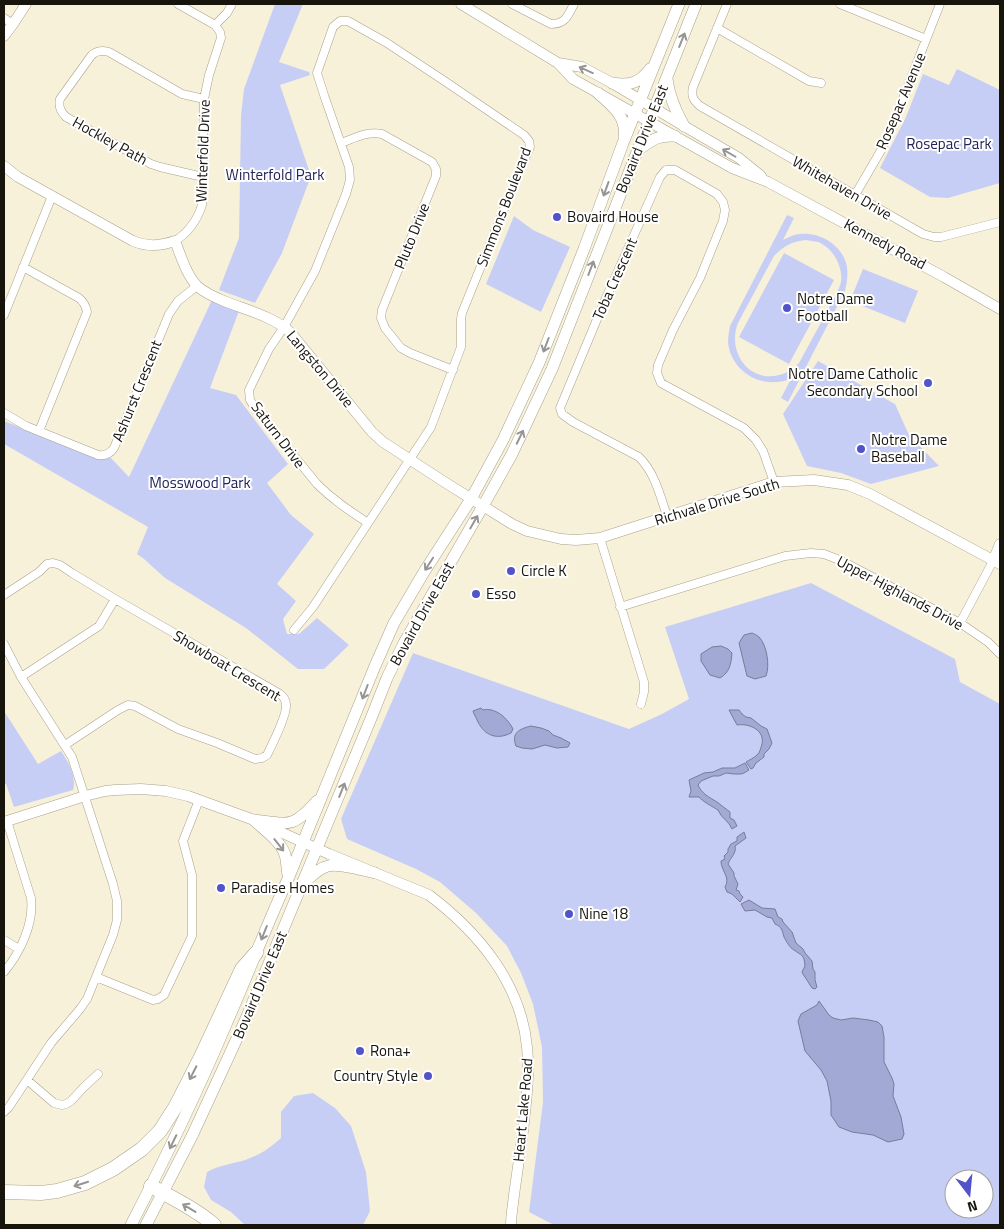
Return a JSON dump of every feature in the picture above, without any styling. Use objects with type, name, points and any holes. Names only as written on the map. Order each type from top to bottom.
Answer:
[{"type":"highway","points":[[4,1192],[41,1193],[57,1191],[85,1183],[113,1169],[142,1149],[160,1131],[172,1113],[242,969],[256,953]]},
{"type":"highway","points":[[157,1189],[214,1225]]},
{"type":"main road","name":"Bovaird Drive East","points":[[146,1225],[157,1189],[201,1080],[304,842],[394,623],[471,499],[503,440],[539,363],[678,4]]},
{"type":"main road","name":"Bovaird Drive East","points":[[131,1225],[192,1136],[232,1052],[268,968],[387,678],[404,643],[516,446],[552,369],[696,4]]},
{"type":"main road","points":[[612,83],[628,84],[644,77],[655,61]]},
{"type":"main road","points":[[667,76],[672,104],[684,126]]},
{"type":"main road","points":[[598,93],[617,110],[622,118],[625,130],[623,144]]},
{"type":"main road","points":[[636,152],[657,138],[674,136]]},
{"type":"main road","points":[[254,820],[292,822],[304,815],[323,794]]},
{"type":"main road","points":[[254,820],[283,850],[288,879]]},
{"type":"main road","points":[[303,883],[318,871],[327,866],[334,865],[375,873]]},
{"type":"street","points":[[4,36],[26,4]]},
{"type":"street","points":[[178,4],[216,25],[232,4]]},
{"type":"street","points":[[461,4],[558,63],[573,79],[732,168],[768,182]]},
{"type":"street","points":[[512,4],[551,24],[564,21],[574,4]]},
{"type":"street","points":[[727,4],[717,28],[809,81],[821,83]]},
{"type":"street","points":[[840,4],[926,38]]},
{"type":"street","name":"Rosepac Avenue","points":[[855,195],[883,147],[940,4]]},
{"type":"street","points":[[4,18],[13,24]]},
{"type":"street","name":"Simmons Boulevard","points":[[284,327],[315,271],[350,180],[349,167],[318,73],[333,27],[340,21],[348,21],[387,43],[504,121],[524,135],[529,141],[530,147],[462,313],[461,347],[431,427],[312,607],[294,630]]},
{"type":"street","name":"Winterfold Drive","points":[[175,241],[187,232],[198,218],[202,205],[204,99],[209,75],[221,38],[216,25]]},
{"type":"street","name":"Whitehaven Drive","points":[[717,28],[692,87],[693,101],[708,112],[923,234],[941,237],[1000,222]]},
{"type":"street","name":"Hockley Path","points":[[203,177],[160,167],[141,159],[66,117],[60,110],[59,103],[91,56],[98,51],[104,50],[182,94],[204,99]]},
{"type":"street","points":[[558,63],[582,67],[612,83],[739,158],[768,182]]},
{"type":"street","name":"Pluto Drive","points":[[341,143],[367,133],[382,134],[432,162],[436,168],[436,176],[382,310],[381,318],[385,328],[401,348],[453,370]]},
{"type":"street","points":[[4,166],[52,196],[133,241],[154,246],[175,241]]},
{"type":"street","name":"Toba Crescent","points":[[667,516],[653,475],[647,465],[639,458],[573,422],[562,414],[560,408],[605,300],[660,177],[666,170],[675,170],[717,194],[723,202],[725,210],[724,221],[700,278],[673,330],[658,365],[657,373],[659,379],[661,383],[744,428],[756,440],[763,451],[774,482]]},
{"type":"street","name":"Kennedy Road","points":[[768,182],[1000,308]]},
{"type":"street","points":[[4,315],[52,196]]},
{"type":"street","name":"Langston Drive","points":[[175,241],[187,269],[198,286],[210,295],[284,327],[372,432],[383,442],[483,506]]},
{"type":"street","points":[[23,267],[79,298],[86,306],[87,312],[39,431]]},
{"type":"street","name":"Ashurst Crescent","points":[[4,413],[26,426],[98,455],[111,452],[169,314],[178,302],[198,286]]},
{"type":"street","name":"Saturn Drive","points":[[284,327],[269,349],[249,390],[250,400],[260,415],[328,496],[368,523]]},
{"type":"street","name":"Richvale Drive South","points":[[483,506],[527,531],[547,537],[576,540],[600,538],[774,482],[814,480],[848,485],[870,494],[997,562]]},
{"type":"street","points":[[600,538],[644,682],[641,704]]},
{"type":"street","points":[[960,623],[997,562],[1000,544]]},
{"type":"street","name":"Upper Highlands Drive","points":[[620,607],[785,556],[811,553],[824,554],[842,561],[960,623],[988,642],[1000,654]]},
{"type":"street","name":"Showboat Crescent","points":[[4,595],[48,564],[60,565],[280,694],[286,703],[286,708],[267,755],[262,758],[255,759],[178,729],[132,705],[124,706],[65,745]]},
{"type":"street","points":[[21,677],[99,626],[116,599]]},
{"type":"street","points":[[4,644],[21,677],[76,765],[113,884],[117,906],[115,928],[84,1004],[51,1043],[4,1112]]},
{"type":"street","name":"Heart Lake Road","points":[[6,821],[85,796],[115,790],[141,788],[177,793],[254,820],[429,895],[455,916],[495,960],[512,992],[524,1027],[528,1063],[526,1097],[511,1225]]},
{"type":"street","points":[[96,977],[152,1000],[164,995],[192,936],[192,875],[183,841],[200,800]]},
{"type":"street","points":[[4,972],[16,958],[32,914],[32,898],[6,821]]},
{"type":"street","points":[[4,940],[19,950]]},
{"type":"street","points":[[27,1080],[54,1103],[62,1105],[71,1101],[98,1074]]},
{"type":"green space","name":"Winterfold Park","points":[[275,4],[303,4],[279,62],[309,72],[310,75],[280,85],[311,176],[282,253],[255,303],[219,290],[239,238],[241,115],[244,89]]},
{"type":"green space","name":"Rosepac Park","points":[[957,69],[1000,90],[1000,183],[948,198],[930,197],[880,168],[906,117],[923,74],[949,85]]},
{"type":"green space","points":[[787,215],[794,218],[783,240],[794,235],[811,234],[828,240],[840,251],[847,267],[845,291],[788,402],[781,398],[791,379],[767,382],[751,377],[738,366],[733,359],[728,342],[730,326]],"holes":[[[806,240],[818,242],[836,258],[841,276],[840,286],[799,363],[779,375],[768,376],[758,374],[750,369],[738,354],[735,344],[738,323],[774,256],[788,245]]]},
{"type":"green space","points":[[514,216],[533,230],[570,247],[541,312],[486,284]]},
{"type":"green space","name":"Notre Dame Football","points":[[784,253],[834,280],[789,364],[739,337]]},
{"type":"green space","points":[[863,269],[918,291],[905,323],[850,301]]},
{"type":"green space","name":"Mosswood Park","points":[[212,300],[239,311],[210,388],[236,395],[288,464],[267,483],[291,515],[314,534],[277,584],[296,601],[283,619],[287,634],[299,634],[317,618],[349,645],[324,669],[298,669],[246,628],[165,578],[137,554],[148,527],[4,444],[4,421],[95,457],[110,457],[129,477]]},
{"type":"green space","points":[[818,361],[895,404],[909,435],[939,466],[871,484],[841,473],[807,466],[783,414]]},
{"type":"green space","points":[[811,583],[955,659],[960,682],[1000,704],[1000,1225],[554,1225],[529,1212],[543,1102],[542,1047],[533,1004],[521,973],[507,946],[476,913],[440,882],[416,869],[347,839],[341,819],[413,653],[629,729],[689,699],[665,627]]},
{"type":"green space","points":[[4,711],[38,764],[61,751],[73,775],[73,790],[14,807],[6,784],[4,784]]},
{"type":"green space","points":[[313,1093],[335,1108],[351,1126],[366,1172],[370,1211],[363,1225],[245,1225],[231,1212],[211,1200],[204,1187],[207,1172],[250,1158],[269,1148],[281,1138],[281,1112],[294,1096]]},
{"type":"shaded area","points":[[752,633],[762,641],[768,661],[766,676],[755,679],[747,676],[739,643],[744,635]]},
{"type":"shaded area","points":[[721,646],[732,653],[729,667],[720,678],[710,675],[701,661],[701,654],[712,647]]},
{"type":"shaded area","points":[[481,708],[483,710],[492,710],[501,715],[513,729],[511,733],[496,736],[484,731],[473,711]]},
{"type":"shaded area","points":[[729,710],[739,710],[746,717],[751,718],[767,729],[772,743],[764,757],[751,769],[746,762],[759,753],[762,744],[761,735],[759,731],[751,726],[737,725]]},
{"type":"shaded area","points":[[531,726],[549,731],[570,743],[568,747],[557,748],[545,745],[532,749],[516,746],[515,735],[517,732]]},
{"type":"shaded area","points":[[745,763],[749,770],[744,773],[726,773],[713,776],[701,781],[698,785],[706,795],[730,812],[730,818],[734,820],[737,826],[732,829],[718,810],[699,797],[689,797],[691,791],[689,780],[704,773],[722,768],[735,768]]},
{"type":"shaded area","points":[[744,832],[746,838],[735,846],[734,853],[728,864],[738,884],[736,890],[743,897],[740,902],[727,892],[725,887],[727,880],[721,861],[725,859],[724,856],[731,844],[737,841],[737,837]]},
{"type":"shaded area","points":[[749,900],[762,908],[775,909],[778,917],[782,919],[792,932],[796,943],[812,961],[817,987],[815,989],[812,988],[802,972],[805,966],[803,957],[790,946],[781,929],[772,918],[755,910],[745,911],[741,904]]},
{"type":"shaded area","points":[[819,1001],[833,1018],[841,1020],[853,1018],[869,1020],[878,1022],[882,1026],[884,1062],[894,1084],[893,1096],[901,1117],[904,1134],[902,1139],[888,1142],[873,1135],[852,1132],[839,1127],[831,1115],[831,1101],[827,1081],[821,1070],[805,1051],[798,1021],[801,1014],[817,1005]]},
{"type":"place","name":"Bovaird House","points":[[557,217]]},
{"type":"place","name":"Notre Dame Football","points":[[787,308]]},
{"type":"place","name":"Notre Dame Catholic Secondary School","points":[[928,383]]},
{"type":"place","name":"Notre Dame Baseball","points":[[861,449]]},
{"type":"place","name":"Circle K","points":[[511,571]]},
{"type":"place","name":"Esso","points":[[476,594]]},
{"type":"place","name":"Paradise Homes","points":[[221,888]]},
{"type":"place","name":"Nine 18","points":[[569,914]]},
{"type":"place","name":"Rona+","points":[[360,1051]]},
{"type":"place","name":"Country Style","points":[[428,1076]]}]
